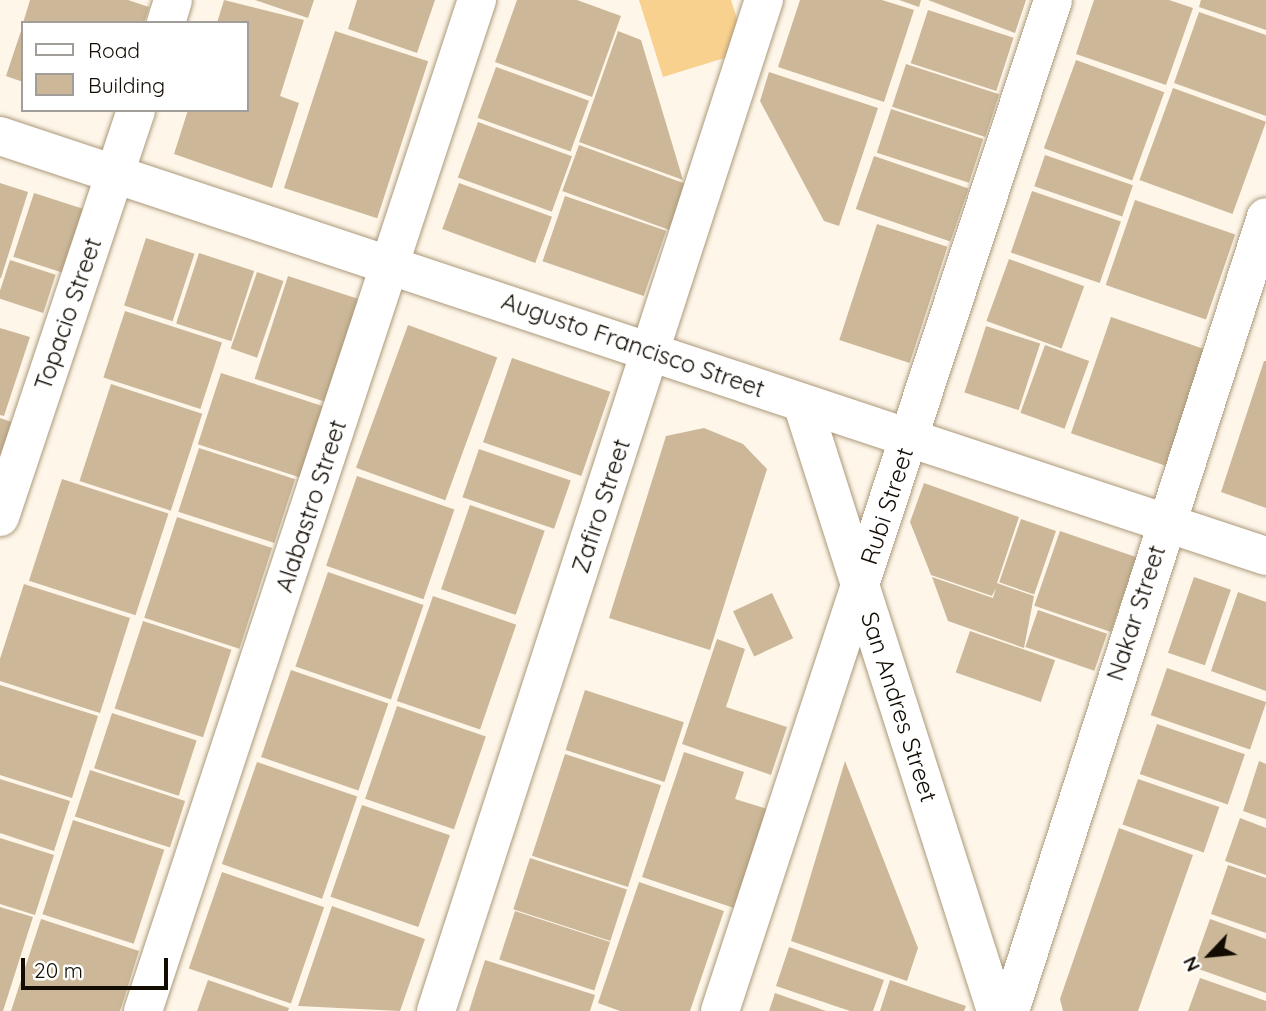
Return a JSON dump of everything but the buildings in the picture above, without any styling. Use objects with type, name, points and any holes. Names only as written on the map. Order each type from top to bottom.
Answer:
[{"type":"street","points":[[167,21],[173,0]]},
{"type":"street","name":"Alabastro Street","points":[[143,1011],[477,0]]},
{"type":"street","name":"Zafiro Street","points":[[436,1011],[764,0]]},
{"type":"street","name":"Rubi Street","points":[[720,1011],[1053,0]]},
{"type":"street","name":"Topacio Street","points":[[0,517],[135,112]]},
{"type":"street","name":"Augusto Francisco Street","points":[[0,136],[1266,556]]},
{"type":"street","name":"Nakar Street","points":[[1010,1011],[1164,522],[1266,217]]},
{"type":"street","name":"San Andres Street","points":[[802,403],[996,1011]]},
{"type":"shaded area","points":[[639,0],[731,0],[747,51],[663,77]]}]
